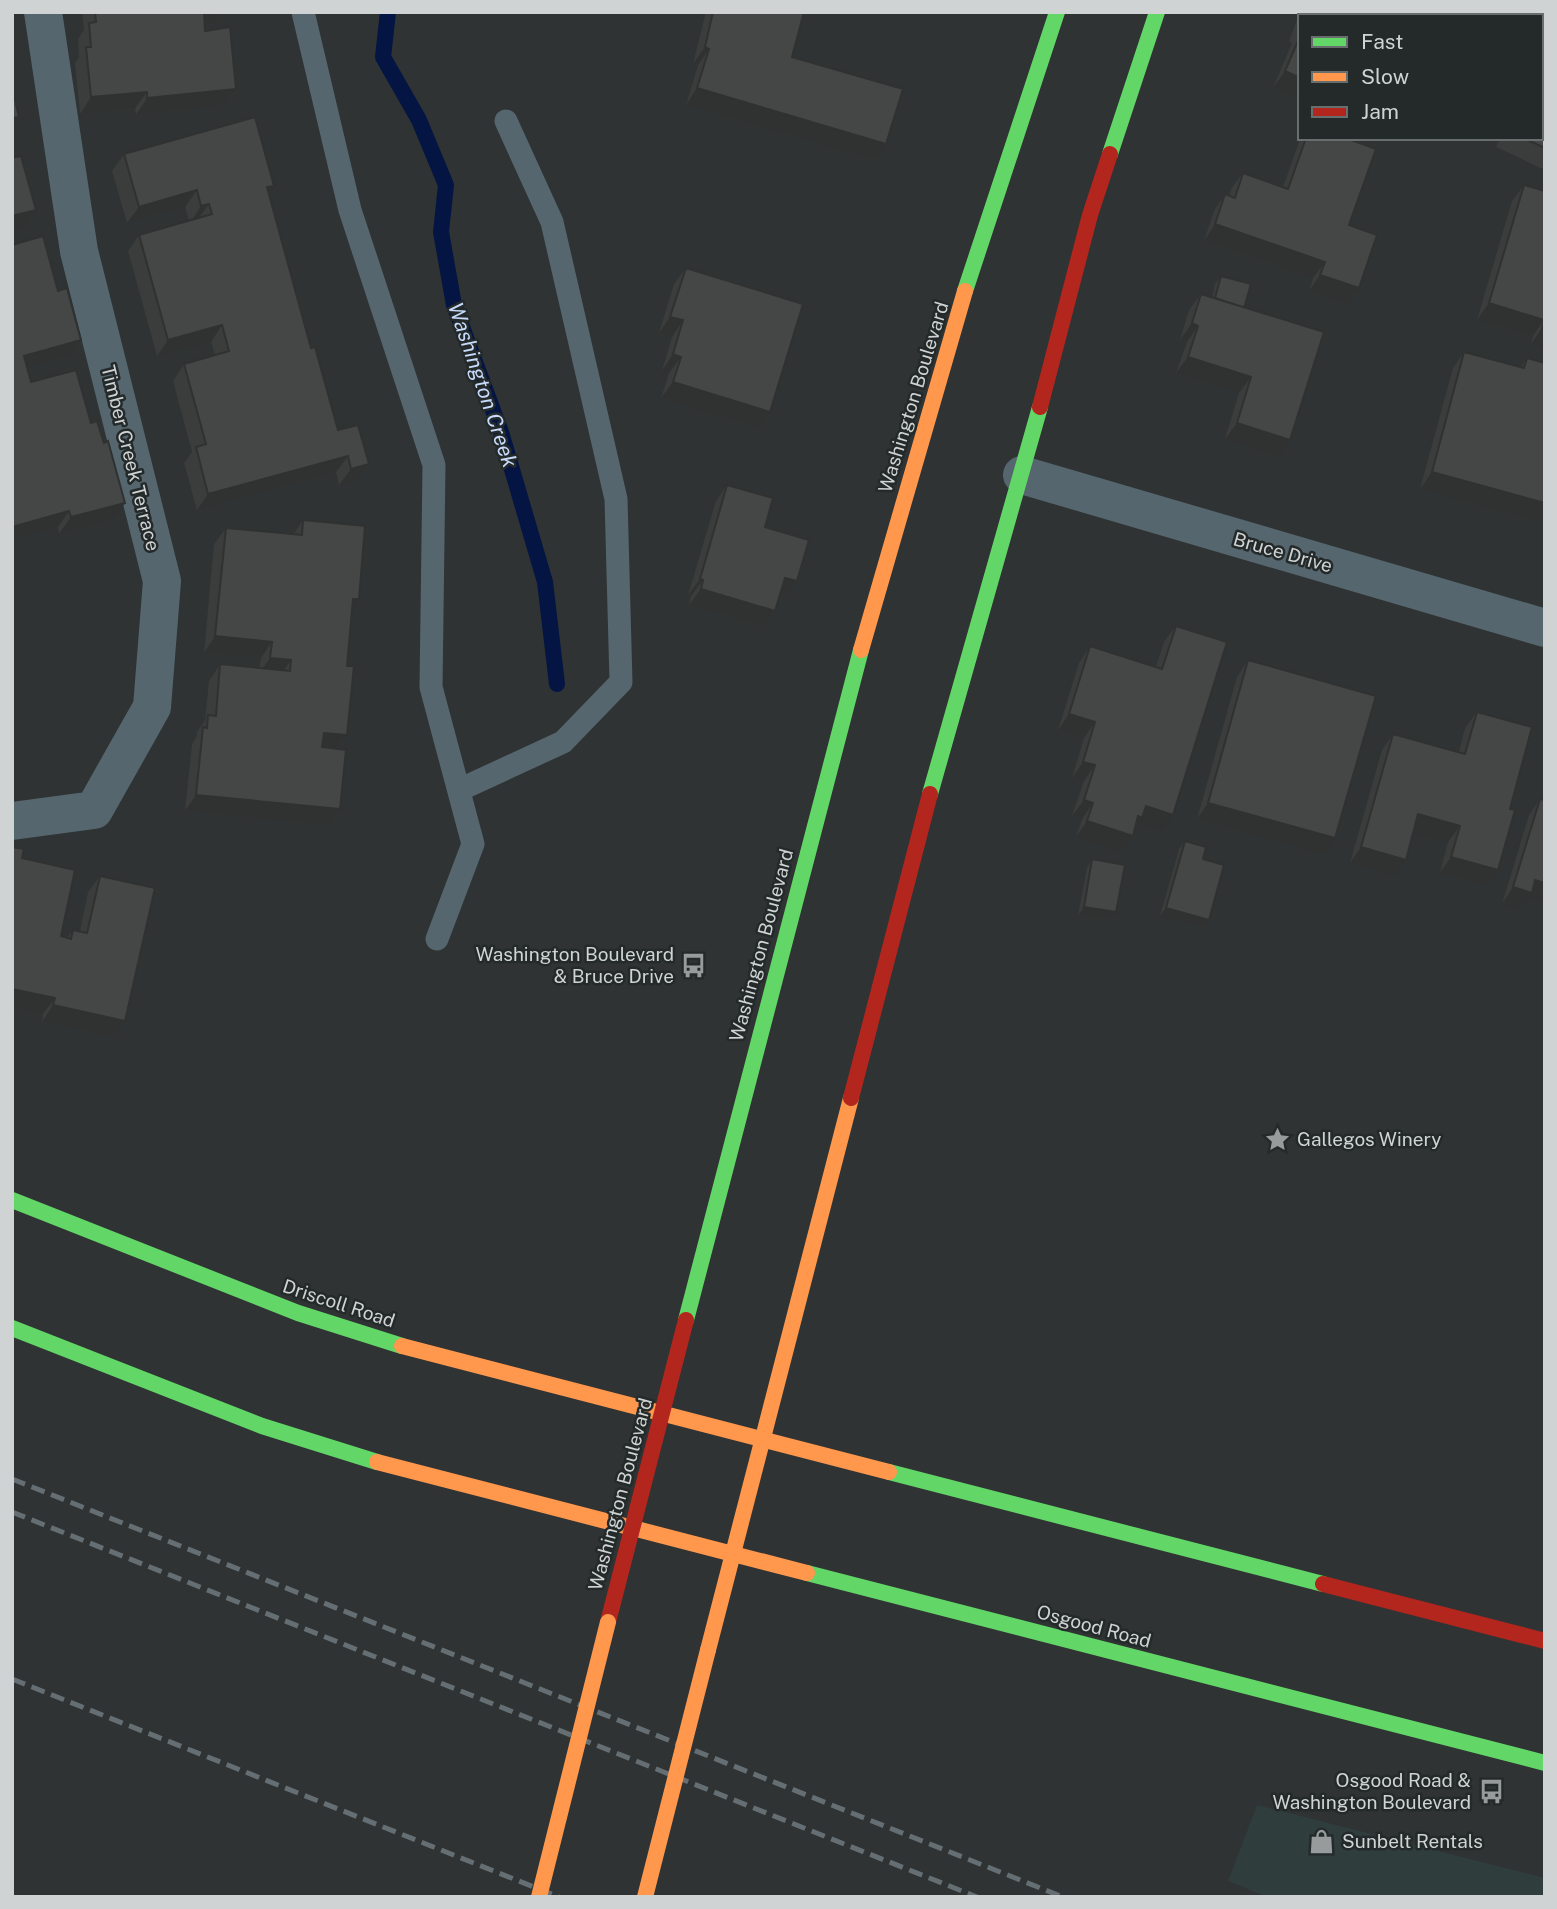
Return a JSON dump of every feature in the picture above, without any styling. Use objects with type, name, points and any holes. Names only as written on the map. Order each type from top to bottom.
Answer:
[{"type":"main road","name":"Washington Boulevard","points":[[539,1897],[775,970],[907,487],[1057,12]]},
{"type":"main road","points":[[645,1897],[890,940],[1022,475],[1090,215],[1157,12]]},
{"type":"main road","name":"Driscoll Road","points":[[12,1200],[298,1313],[491,1371],[662,1415]]},
{"type":"main road","points":[[12,1328],[262,1426],[368,1460],[633,1530]]},
{"type":"main road","points":[[662,1415],[1545,1641]]},
{"type":"main road","name":"Osgood Road","points":[[633,1530],[844,1581],[1545,1763]]},
{"type":"street","name":"Timber Creek Terrace","points":[[12,821],[94,810],[152,707],[162,580],[79,251],[43,12]]},
{"type":"street","name":"Bruce Drive","points":[[1022,475],[1545,628]]},
{"type":"lane","points":[[303,12],[350,210],[434,465],[431,687],[473,844],[437,939]]},
{"type":"lane","points":[[459,790],[563,742],[621,682],[616,499],[552,222],[506,121]]},
{"type":"shaded area","name":"Sunbelt Rentals","points":[[1257,1805],[1545,1878],[1545,1897],[1267,1897],[1228,1881]]},
{"type":"building","points":[[95,12],[204,12],[205,31],[230,27],[236,89],[147,98],[147,92],[91,97],[86,47],[91,47],[89,23],[96,22]]},
{"type":"building","points":[[713,12],[804,12],[792,57],[903,89],[886,144],[697,88],[709,49],[705,47]]},
{"type":"building","points":[[1305,12],[1478,12],[1477,14]]},
{"type":"building","points":[[1298,41],[1298,77],[1285,71]]},
{"type":"building","points":[[1545,50],[1545,148],[1527,140],[1543,140]]},
{"type":"building","points":[[12,87],[19,117],[12,118]]},
{"type":"building","points":[[255,117],[274,186],[267,187],[311,348],[315,347],[338,430],[358,425],[369,464],[351,469],[348,456],[208,494],[196,447],[206,444],[184,364],[229,351],[222,325],[168,340],[139,235],[212,214],[209,204],[201,206],[197,190],[139,207],[124,154]]},
{"type":"building","points":[[1305,140],[1351,140],[1376,149],[1349,225],[1377,235],[1359,288],[1320,275],[1325,262],[1215,224],[1225,194],[1235,198],[1243,173],[1288,189]]},
{"type":"building","points":[[21,156],[36,210],[12,216],[12,158]]},
{"type":"building","points":[[1524,185],[1545,191],[1545,329],[1542,328],[1544,320],[1489,303]]},
{"type":"building","points":[[43,236],[58,291],[67,288],[81,340],[24,356],[31,382],[76,370],[91,423],[97,421],[104,443],[108,441],[125,503],[71,517],[69,511],[12,527],[12,245]]},
{"type":"building","points":[[686,268],[803,304],[770,412],[673,382],[681,357],[673,354],[683,320],[670,317]]},
{"type":"building","points":[[1221,276],[1251,284],[1244,308],[1215,298]]},
{"type":"building","points":[[1201,294],[1324,332],[1290,440],[1237,423],[1251,377],[1188,357],[1198,326],[1192,323]]},
{"type":"building","points":[[1464,352],[1524,368],[1527,358],[1545,363],[1545,503],[1432,472]]},
{"type":"building","points":[[727,485],[773,498],[765,527],[809,540],[797,581],[785,578],[775,611],[701,589],[703,580],[700,579]]},
{"type":"building","points":[[303,520],[365,526],[359,599],[353,599],[347,666],[354,666],[347,735],[324,733],[322,747],[346,750],[340,809],[196,795],[203,727],[207,728],[208,715],[216,716],[220,664],[290,671],[291,660],[270,658],[272,642],[215,636],[226,528],[302,535]]},
{"type":"building","points":[[1176,626],[1227,642],[1173,815],[1146,806],[1142,818],[1138,816],[1133,836],[1087,821],[1093,803],[1084,800],[1095,765],[1083,762],[1095,722],[1069,714],[1090,646],[1162,669]]},
{"type":"building","points":[[1248,660],[1376,696],[1335,838],[1208,803]]},
{"type":"building","points":[[1477,712],[1532,727],[1510,809],[1515,810],[1498,870],[1451,857],[1460,826],[1418,814],[1406,860],[1361,847],[1393,734],[1465,754]]},
{"type":"building","points":[[1540,799],[1545,800],[1545,883],[1535,880],[1532,893],[1513,887]]},
{"type":"building","points":[[1185,841],[1206,847],[1203,859],[1224,865],[1209,920],[1166,908]]},
{"type":"building","points":[[12,847],[24,849],[22,858],[75,870],[61,936],[71,939],[73,930],[87,933],[100,876],[155,888],[125,1021],[53,1005],[55,998],[12,989]]},
{"type":"building","points":[[1092,859],[1125,865],[1116,912],[1084,907]]},
{"type":"waterway","name":"Washington Creek","points":[[388,12],[383,57],[419,120],[446,185],[441,232],[454,305],[501,432],[545,582],[557,684]]},
{"type":"railway","points":[[12,1479],[1063,1897]]},
{"type":"railway","points":[[12,1512],[977,1897]]},
{"type":"railway","points":[[12,1679],[559,1897]]},
{"type":"traffic: fast","points":[[965,291],[1057,12]]},
{"type":"traffic: fast","points":[[1110,154],[1157,12]]},
{"type":"traffic: fast","points":[[930,794],[1040,407]]},
{"type":"traffic: fast","points":[[686,1320],[861,650]]},
{"type":"traffic: fast","points":[[12,1200],[298,1313],[402,1346]]},
{"type":"traffic: fast","points":[[12,1328],[262,1426],[377,1462]]},
{"type":"traffic: fast","points":[[889,1472],[1323,1584]]},
{"type":"traffic: fast","points":[[807,1573],[1545,1763]]},
{"type":"traffic: slow","points":[[861,650],[965,291]]},
{"type":"traffic: slow","points":[[708,1650],[851,1098]]},
{"type":"traffic: slow","points":[[402,1346],[889,1472]]},
{"type":"traffic: slow","points":[[377,1462],[807,1573]]},
{"type":"traffic: slow","points":[[539,1897],[608,1622]]},
{"type":"traffic: slow","points":[[645,1897],[708,1650]]},
{"type":"traffic: jam","points":[[1040,407],[1090,215],[1110,154]]},
{"type":"traffic: jam","points":[[851,1098],[930,794]]},
{"type":"traffic: jam","points":[[608,1622],[686,1320]]},
{"type":"traffic: jam","points":[[1323,1584],[1545,1641]]},
{"type":"place","name":"Washington Boulevard & Bruce Drive","points":[[694,965]]},
{"type":"place","name":"Gallegos Winery","points":[[1277,1139]]},
{"type":"place","name":"Osgood Road & Washington Boulevard","points":[[1491,1791]]},
{"type":"place","name":"Sunbelt Rentals","points":[[1322,1841]]}]
